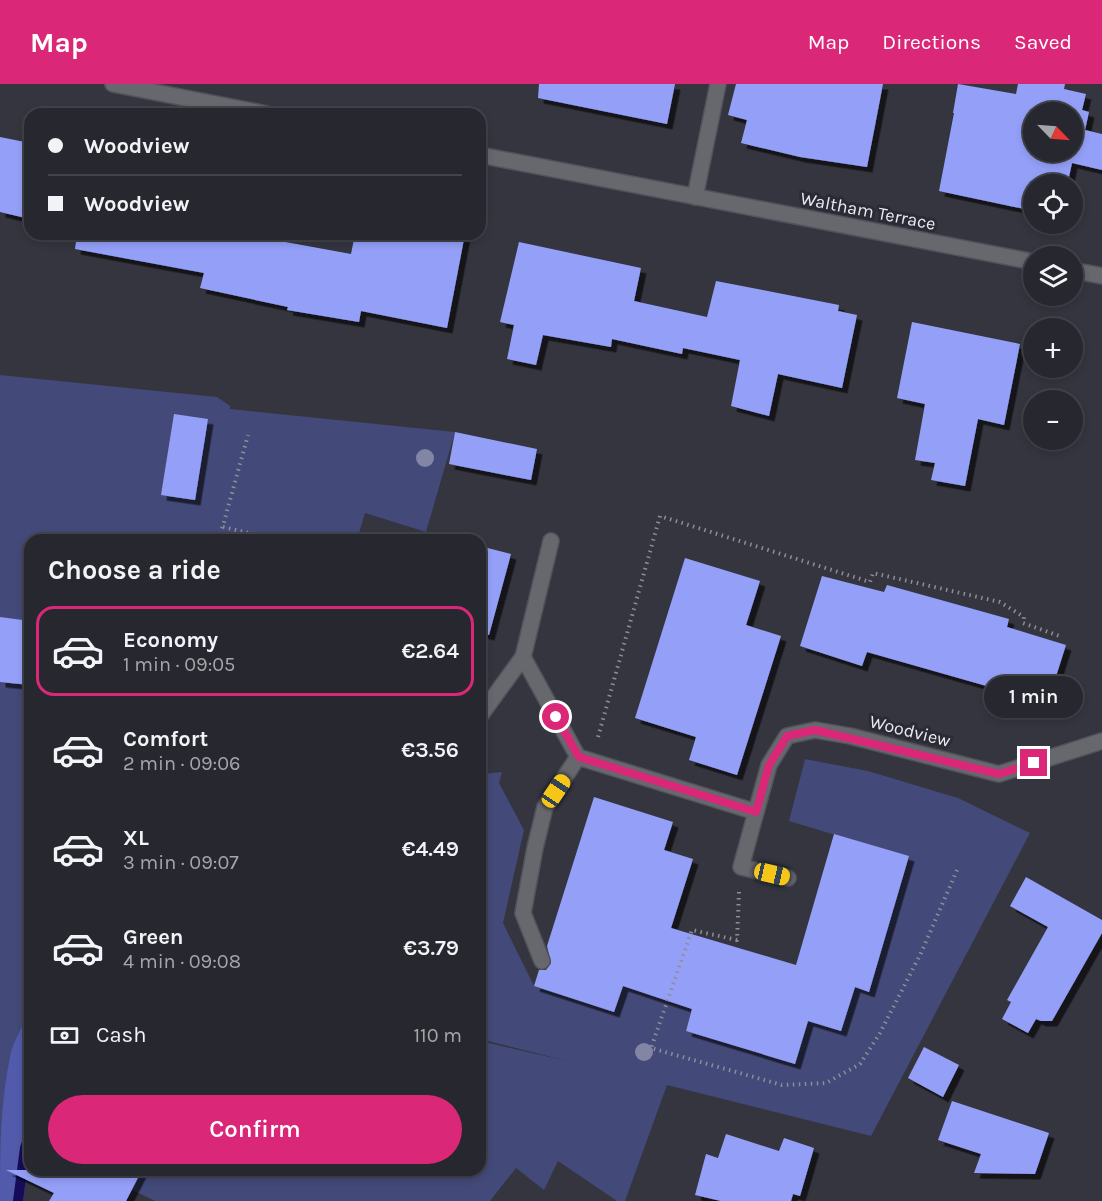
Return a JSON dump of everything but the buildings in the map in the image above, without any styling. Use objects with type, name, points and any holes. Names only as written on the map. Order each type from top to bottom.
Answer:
[{"type":"street","points":[[113,84],[236,108]]},
{"type":"street","points":[[695,197],[718,84]]},
{"type":"street","name":"Waltham Terrace","points":[[486,156],[1023,260]]},
{"type":"street","points":[[1083,272],[1102,276]]},
{"type":"street","points":[[486,708],[523,657],[551,541]]},
{"type":"street","points":[[523,657],[585,759],[756,812]]},
{"type":"street","name":"Woodview","points":[[741,867],[769,765],[787,736],[815,730],[999,774],[1102,741]]},
{"type":"street","points":[[542,961],[523,913],[535,848],[545,807],[585,759]]},
{"type":"street","points":[[741,867],[788,878]]},
{"type":"path","points":[[221,534],[248,435]]},
{"type":"path","points":[[585,759],[660,516],[870,582],[873,573],[1000,602],[1024,617],[1023,623],[1062,637]]},
{"type":"path","points":[[223,527],[254,534]]},
{"type":"path","points":[[741,867],[736,940],[692,930],[651,1048],[782,1085],[826,1083],[860,1064],[880,1033],[921,953],[957,870]]},
{"type":"shaded area","points":[[0,375],[217,397],[230,406],[230,409],[455,432],[426,532],[365,513],[359,534],[24,534],[24,1076],[0,1182]]},
{"type":"shaded area","points":[[805,759],[868,771],[958,798],[1030,833],[871,1136],[667,1085],[625,1201],[617,1201],[558,1161],[544,1190],[516,1168],[490,1201],[155,1201],[132,1190],[139,1176],[486,1176],[486,1042],[567,1061],[486,1041],[486,774],[502,772],[499,783],[524,830],[503,923],[534,986],[614,1012],[623,986],[649,995],[712,940],[686,1031],[795,1064],[808,1021],[855,987],[869,991],[909,857],[789,821]]},
{"type":"shaded area","points":[[24,1023],[24,1176],[26,1176],[23,1201],[0,1201],[4,1093],[12,1050]]},
{"type":"waterway","points":[[18,1201],[24,1156]]},
{"type":"route","points":[[556,717],[579,757],[756,812],[769,765],[787,736],[815,730],[850,736],[999,774],[1034,763]]}]
